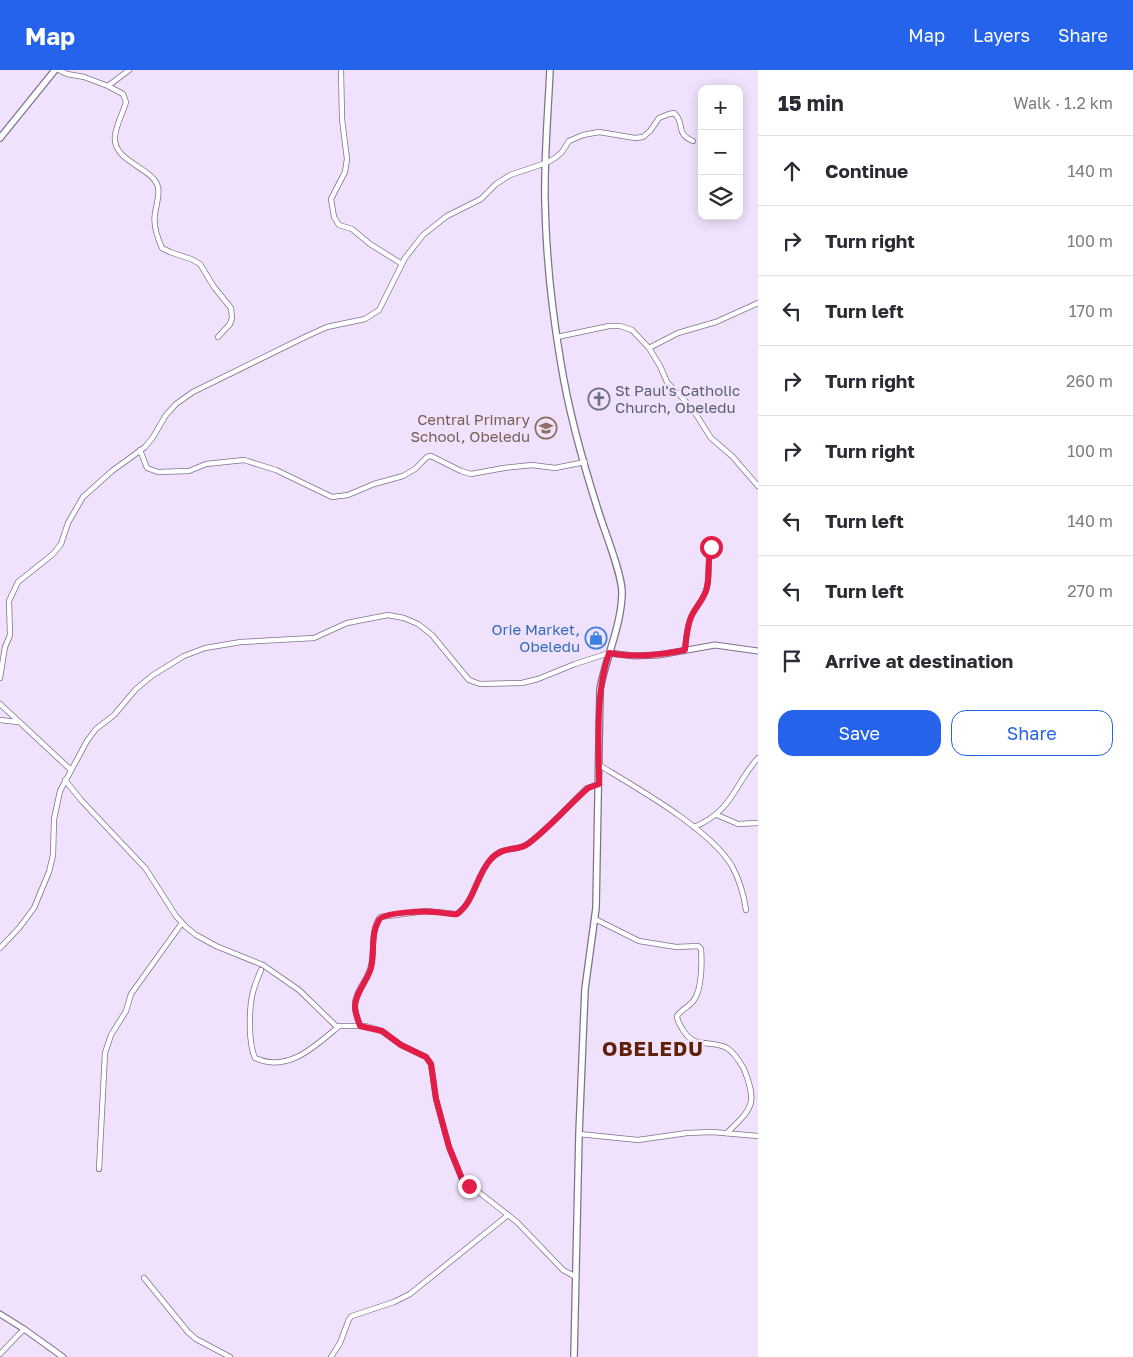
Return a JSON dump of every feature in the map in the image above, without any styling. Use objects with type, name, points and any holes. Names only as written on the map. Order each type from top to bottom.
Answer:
[{"type":"main road","points":[[0,138],[55,70]]},
{"type":"main road","points":[[550,70],[545,200],[546,243],[557,337],[561,365],[585,462],[622,592],[615,637],[605,665],[600,689],[596,908],[585,989],[579,1134],[574,1357]]},
{"type":"street","points":[[59,70],[108,86],[125,97],[124,109],[115,136],[115,142],[118,149],[136,167],[152,177],[158,187],[158,201],[154,219],[161,246],[164,250],[191,258],[200,264],[230,308],[232,318],[230,324],[218,337]]},
{"type":"street","points":[[108,86],[129,70]]},
{"type":"street","points":[[341,70],[342,120],[347,159],[345,172],[331,199],[334,217],[339,225],[352,229],[370,244],[402,264]]},
{"type":"street","points":[[0,678],[5,647],[10,635],[9,601],[18,582],[53,554],[61,544],[68,523],[83,498],[112,471],[153,438],[166,415],[176,404],[193,392],[327,327],[365,319],[379,310],[402,264],[423,234],[447,216],[481,200],[496,184],[510,175],[546,163],[562,152],[569,142],[582,135],[599,132],[635,138],[643,137],[659,118],[669,114],[677,114],[682,133],[685,138],[692,141]]},
{"type":"street","points":[[649,348],[678,333],[716,322],[758,302]]},
{"type":"street","points":[[557,337],[609,326],[620,326],[632,330],[649,348],[667,382],[692,408],[711,438],[732,456],[758,486]]},
{"type":"street","points":[[140,450],[147,468],[158,472],[189,471],[206,464],[244,460],[276,470],[332,497],[348,495],[374,484],[403,476],[431,456],[461,471],[472,474],[532,465],[555,468],[585,462]]},
{"type":"street","points":[[685,650],[688,626],[707,588],[708,557],[711,547]]},
{"type":"street","points":[[0,948],[19,928],[34,908],[49,872],[53,855],[54,819],[60,791],[96,729],[114,715],[136,689],[153,675],[175,661],[205,648],[241,642],[314,638],[347,623],[388,615],[404,618],[418,624],[432,635],[469,680],[480,684],[522,683],[609,653],[634,656],[659,655],[715,645],[758,651]]},
{"type":"street","points":[[0,704],[71,770]]},
{"type":"street","points":[[0,720],[18,722]]},
{"type":"street","points":[[694,827],[717,815],[729,803],[747,772],[758,758]]},
{"type":"street","points":[[599,765],[640,790],[706,836],[733,867],[744,898],[746,910]]},
{"type":"street","points":[[65,780],[86,806],[146,869],[176,916],[196,935],[216,946],[263,965],[299,990],[317,1009],[338,1026],[360,1026],[382,1031],[401,1045],[426,1057],[431,1064],[436,1099],[447,1140],[462,1179],[508,1215],[536,1240],[564,1270],[576,1277]]},
{"type":"street","points":[[360,1026],[355,1008],[356,998],[368,978],[373,956],[373,938],[380,917],[426,911],[457,914],[468,902],[482,870],[498,852],[527,845],[588,788],[599,784]]},
{"type":"street","points":[[717,815],[738,824],[758,823]]},
{"type":"street","points":[[595,919],[639,940],[676,947],[698,946],[700,948],[701,972],[698,994],[692,1003],[677,1016],[678,1023],[686,1035],[695,1042],[729,1049],[740,1062],[754,1085],[756,1095],[755,1101],[747,1114],[727,1133]]},
{"type":"street","points":[[99,1169],[105,1053],[111,1035],[126,1011],[131,994],[182,923]]},
{"type":"street","points":[[261,970],[253,992],[251,1005],[252,1044],[255,1058],[277,1062],[291,1060],[309,1050],[338,1026]]},
{"type":"street","points":[[579,1134],[638,1140],[687,1133],[727,1133],[758,1136]]},
{"type":"street","points":[[330,1357],[340,1343],[349,1319],[352,1316],[394,1302],[410,1294],[508,1215]]},
{"type":"street","points":[[144,1278],[188,1332],[196,1339],[230,1357]]},
{"type":"street","points":[[0,1314],[64,1357]]},
{"type":"street","points":[[0,1354],[24,1329]]},
{"type":"place","name":"St Paul's Catholic Church, Obeledu","points":[[599,399]]},
{"type":"place","name":"Central Primary School, Obeledu","points":[[546,428]]},
{"type":"place","name":"Orie Market, Obeledu","points":[[596,638]]},
{"type":"district","name":"OBELEDU","points":[[653,1048]]},
{"type":"route","points":[[469,1186],[462,1179],[449,1147],[436,1099],[431,1064],[426,1057],[392,1040],[382,1031],[360,1026],[355,1008],[356,998],[368,978],[373,956],[373,938],[378,920],[384,915],[410,912],[426,911],[457,914],[468,902],[482,870],[489,860],[502,850],[527,845],[588,788],[599,784],[600,689],[609,653],[634,656],[659,655],[685,650],[688,626],[707,588],[708,557],[711,547]]}]
